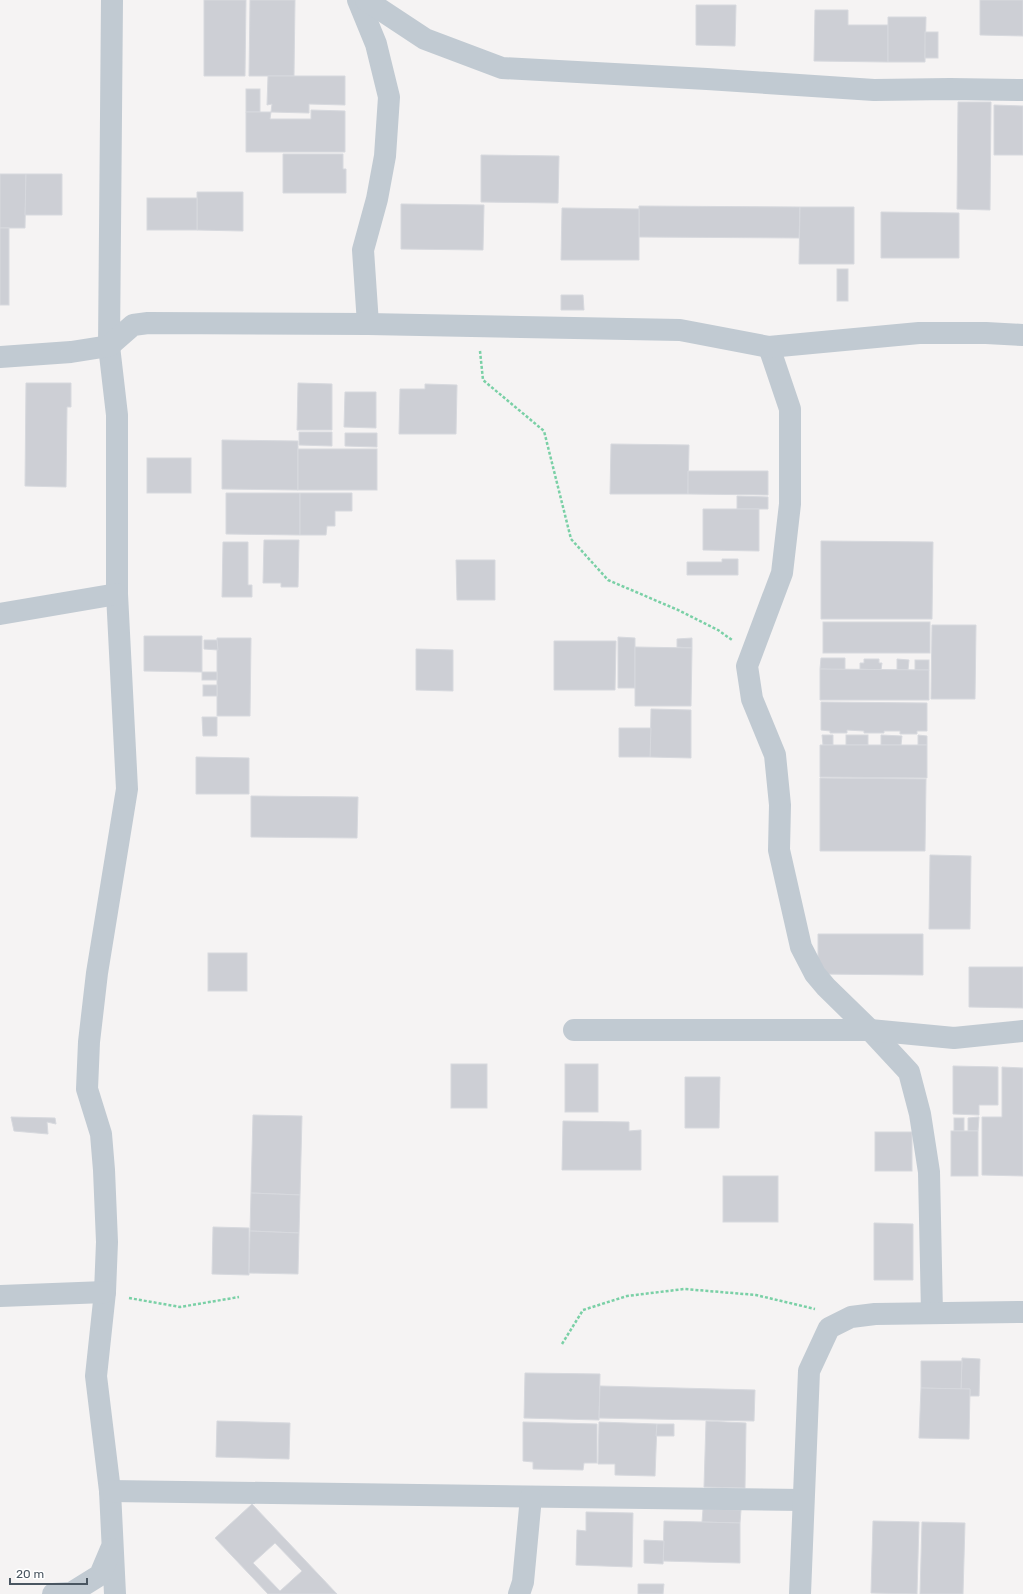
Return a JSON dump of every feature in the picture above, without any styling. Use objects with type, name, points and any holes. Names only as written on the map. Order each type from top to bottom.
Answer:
[{"type":"street","points":[[112,0],[109,346],[117,415],[117,594],[127,789],[97,973],[89,1042],[87,1089],[101,1134],[107,1242],[105,1292],[96,1376],[110,1491],[114,1542],[115,1594]]},
{"type":"street","points":[[358,0],[376,44],[389,97],[385,156],[377,199],[363,250],[368,324]]},
{"type":"street","points":[[366,0],[425,39],[502,68],[707,78],[874,90],[1023,90]]},
{"type":"street","points":[[0,357],[71,352],[109,346],[132,325],[148,323],[368,324],[680,330],[769,347],[919,333],[986,333],[1023,335]]},
{"type":"street","points":[[769,347],[790,409],[790,504],[782,573],[747,666],[752,699],[775,755],[780,805],[778,850],[801,947],[815,974],[826,987],[870,1030],[909,1072],[920,1114],[929,1172],[932,1313]]},
{"type":"street","points":[[0,614],[117,594]]},
{"type":"street","points":[[574,1030],[870,1030],[954,1038],[1023,1030]]},
{"type":"street","points":[[0,1296],[105,1292]]},
{"type":"street","points":[[800,1594],[809,1371],[829,1328],[851,1317],[875,1314],[1023,1312]]},
{"type":"street","points":[[110,1491],[803,1500]]},
{"type":"street","points":[[519,1594],[523,1582],[531,1497]]},
{"type":"street","points":[[53,1594],[71,1593],[100,1576],[114,1542]]},
{"type":"path","points":[[478,326],[483,380],[544,431],[571,539],[608,580],[678,610],[718,630],[752,654]]},
{"type":"path","points":[[562,1344],[583,1310],[627,1296],[684,1289],[756,1295],[851,1317]]},
{"type":"path","points":[[105,1292],[136,1300],[180,1307],[239,1297]]},
{"type":"building","points":[[204,0],[246,0],[245,76],[204,76]]},
{"type":"building","points":[[250,0],[295,0],[294,76],[249,76]]},
{"type":"building","points":[[980,0],[1023,0],[1023,36],[980,35]]},
{"type":"building","points":[[696,5],[736,5],[735,46],[696,45]]},
{"type":"building","points":[[815,10],[848,10],[848,25],[888,25],[888,62],[814,61]]},
{"type":"building","points":[[888,17],[926,17],[925,62],[888,62]]},
{"type":"building","points":[[925,32],[938,32],[938,58],[925,58]]},
{"type":"building","points":[[268,76],[345,76],[345,105],[309,104],[309,113],[271,112],[272,104],[267,105]]},
{"type":"building","points":[[246,89],[260,89],[260,112],[246,112]]},
{"type":"building","points":[[958,102],[991,102],[990,210],[957,209]]},
{"type":"building","points":[[994,105],[1023,106],[1023,155],[994,155]]},
{"type":"building","points":[[311,110],[345,111],[345,152],[246,152],[246,112],[271,112],[270,119],[311,119]]},
{"type":"building","points":[[283,154],[343,154],[343,169],[346,169],[346,193],[283,193]]},
{"type":"building","points":[[481,155],[559,156],[558,203],[481,202]]},
{"type":"building","points":[[0,174],[26,174],[25,228],[0,228]]},
{"type":"building","points":[[26,174],[62,174],[62,215],[25,215]]},
{"type":"building","points":[[197,192],[243,192],[243,231],[197,230]]},
{"type":"building","points":[[147,198],[197,198],[197,230],[147,230]]},
{"type":"building","points":[[401,204],[484,205],[483,250],[401,249]]},
{"type":"building","points":[[639,206],[800,207],[799,238],[639,237]]},
{"type":"building","points":[[800,207],[854,207],[854,264],[799,264]]},
{"type":"building","points":[[562,208],[639,209],[639,260],[561,260]]},
{"type":"building","points":[[881,212],[959,213],[959,258],[881,258]]},
{"type":"building","points":[[0,228],[9,228],[9,305],[0,305]]},
{"type":"building","points":[[837,269],[848,269],[848,301],[837,301]]},
{"type":"building","points":[[561,295],[583,295],[584,310],[561,310]]},
{"type":"building","points":[[26,383],[71,383],[71,407],[67,407],[66,487],[25,486]]},
{"type":"building","points":[[298,383],[332,384],[332,430],[297,430]]},
{"type":"building","points":[[425,384],[457,385],[456,434],[399,434],[400,389],[425,389]]},
{"type":"building","points":[[345,392],[376,392],[376,428],[344,427]]},
{"type":"building","points":[[299,432],[332,432],[332,446],[299,445]]},
{"type":"building","points":[[345,433],[377,433],[377,447],[345,446]]},
{"type":"building","points":[[222,440],[298,441],[298,490],[222,489]]},
{"type":"building","points":[[611,444],[689,445],[688,494],[610,494]]},
{"type":"building","points":[[298,449],[377,449],[377,490],[298,490]]},
{"type":"building","points":[[147,458],[191,458],[191,493],[147,493]]},
{"type":"building","points":[[688,471],[768,471],[768,495],[688,494]]},
{"type":"building","points":[[226,493],[300,493],[300,535],[226,534]]},
{"type":"building","points":[[300,493],[352,493],[352,511],[335,511],[335,526],[327,526],[326,535],[300,535]]},
{"type":"building","points":[[737,496],[768,497],[768,509],[737,509]]},
{"type":"building","points":[[703,509],[759,509],[759,551],[703,550]]},
{"type":"building","points":[[264,540],[299,540],[298,587],[281,587],[281,583],[263,583]]},
{"type":"building","points":[[821,541],[933,542],[932,619],[821,619]]},
{"type":"building","points":[[223,542],[248,542],[248,585],[252,585],[252,597],[222,597]]},
{"type":"building","points":[[722,559],[738,559],[738,575],[687,575],[687,562],[722,562]]},
{"type":"building","points":[[456,560],[495,560],[495,600],[457,600]]},
{"type":"building","points":[[823,622],[930,622],[930,653],[823,653]]},
{"type":"building","points":[[932,625],[976,625],[975,699],[931,699]]},
{"type":"building","points":[[144,636],[202,636],[202,672],[144,671]]},
{"type":"building","points":[[618,637],[635,638],[635,688],[618,688]]},
{"type":"building","points":[[217,638],[251,638],[250,716],[217,716]]},
{"type":"building","points":[[692,638],[692,648],[677,647],[677,639]]},
{"type":"building","points":[[204,640],[217,640],[218,650],[204,649]]},
{"type":"building","points":[[554,641],[616,641],[615,690],[554,690]]},
{"type":"building","points":[[635,647],[692,648],[691,706],[635,706]]},
{"type":"building","points":[[416,649],[453,650],[453,691],[416,690]]},
{"type":"building","points":[[821,658],[845,658],[845,670],[820,669]]},
{"type":"building","points":[[864,659],[879,659],[879,663],[882,663],[881,670],[860,669],[860,663],[864,663]]},
{"type":"building","points":[[897,659],[909,660],[908,670],[897,670]]},
{"type":"building","points":[[915,660],[929,660],[929,670],[915,670]]},
{"type":"building","points":[[820,669],[929,670],[929,700],[820,700]]},
{"type":"building","points":[[202,672],[217,672],[217,680],[202,680]]},
{"type":"building","points":[[203,685],[217,685],[217,696],[203,696]]},
{"type":"building","points":[[821,702],[927,703],[927,731],[917,731],[917,734],[900,734],[900,731],[864,733],[864,731],[847,730],[847,733],[830,733],[830,731],[821,730]]},
{"type":"building","points":[[651,709],[691,710],[691,758],[650,757]]},
{"type":"building","points":[[202,717],[217,717],[217,736],[203,736]]},
{"type":"building","points":[[619,728],[651,728],[650,757],[619,757]]},
{"type":"building","points":[[822,735],[833,735],[833,745],[823,745]]},
{"type":"building","points":[[846,735],[868,735],[868,745],[846,745]]},
{"type":"building","points":[[881,735],[902,736],[901,745],[881,745]]},
{"type":"building","points":[[918,735],[927,736],[927,745],[918,745]]},
{"type":"building","points":[[820,745],[927,745],[927,778],[820,777]]},
{"type":"building","points":[[196,757],[249,758],[249,794],[196,794]]},
{"type":"building","points":[[820,778],[926,779],[925,851],[820,851]]},
{"type":"building","points":[[251,796],[358,797],[357,838],[251,837]]},
{"type":"building","points":[[930,855],[971,856],[970,929],[929,929]]},
{"type":"building","points":[[818,934],[923,934],[923,975],[818,974]]},
{"type":"building","points":[[208,953],[247,953],[247,991],[208,991]]},
{"type":"building","points":[[969,967],[1023,967],[1023,1008],[969,1007]]},
{"type":"building","points":[[451,1064],[487,1064],[487,1108],[451,1108]]},
{"type":"building","points":[[565,1064],[598,1064],[598,1112],[565,1112]]},
{"type":"building","points":[[953,1066],[998,1067],[998,1105],[979,1105],[979,1115],[953,1114]]},
{"type":"building","points":[[1002,1067],[1023,1068],[1023,1176],[982,1175],[982,1117],[1002,1117]]},
{"type":"building","points":[[685,1077],[720,1077],[719,1128],[685,1128]]},
{"type":"building","points":[[253,1115],[302,1116],[300,1195],[251,1193]]},
{"type":"building","points":[[11,1117],[55,1118],[56,1124],[47,1122],[48,1134],[14,1131]]},
{"type":"building","points":[[979,1117],[978,1131],[968,1131],[968,1118]]},
{"type":"building","points":[[954,1118],[964,1118],[964,1131],[954,1131]]},
{"type":"building","points":[[563,1121],[629,1122],[629,1131],[641,1130],[641,1170],[562,1170]]},
{"type":"building","points":[[951,1131],[978,1131],[978,1176],[951,1176]]},
{"type":"building","points":[[875,1132],[912,1132],[912,1171],[875,1171]]},
{"type":"building","points":[[723,1176],[778,1176],[778,1222],[723,1222]]},
{"type":"building","points":[[251,1193],[300,1195],[299,1233],[250,1231]]},
{"type":"building","points":[[874,1223],[913,1224],[913,1280],[874,1280]]},
{"type":"building","points":[[213,1227],[249,1228],[249,1275],[212,1274]]},
{"type":"building","points":[[250,1231],[299,1233],[298,1274],[249,1273]]},
{"type":"building","points":[[962,1358],[980,1359],[979,1396],[970,1396],[970,1389],[961,1389]]},
{"type":"building","points":[[921,1361],[962,1361],[961,1389],[921,1388]]},
{"type":"building","points":[[525,1373],[600,1374],[599,1420],[524,1418]]},
{"type":"building","points":[[600,1386],[755,1390],[754,1421],[599,1418]]},
{"type":"building","points":[[921,1388],[970,1389],[969,1439],[919,1438]]},
{"type":"building","points":[[217,1421],[290,1423],[289,1459],[216,1457]]},
{"type":"building","points":[[706,1421],[746,1423],[745,1488],[704,1487]]},
{"type":"building","points":[[523,1422],[597,1424],[597,1463],[584,1463],[583,1470],[533,1469],[533,1462],[523,1461]]},
{"type":"building","points":[[599,1422],[657,1424],[655,1476],[615,1475],[615,1464],[598,1464]]},
{"type":"building","points":[[657,1424],[674,1424],[674,1436],[656,1436]]},
{"type":"building","points":[[252,1504],[337,1594],[268,1594],[215,1538]],"holes":[[[275,1543],[302,1571],[280,1591],[253,1563]]]},
{"type":"building","points":[[703,1509],[741,1510],[740,1523],[702,1522]]},
{"type":"building","points":[[586,1512],[633,1513],[632,1567],[576,1565],[577,1530],[586,1531]]},
{"type":"building","points":[[664,1521],[740,1523],[740,1563],[663,1561]]},
{"type":"building","points":[[873,1521],[919,1522],[917,1594],[871,1593]]},
{"type":"building","points":[[922,1522],[965,1523],[963,1594],[920,1594]]},
{"type":"building","points":[[644,1540],[664,1541],[663,1564],[644,1563]]},
{"type":"building","points":[[638,1584],[664,1584],[663,1594],[638,1594]]}]
